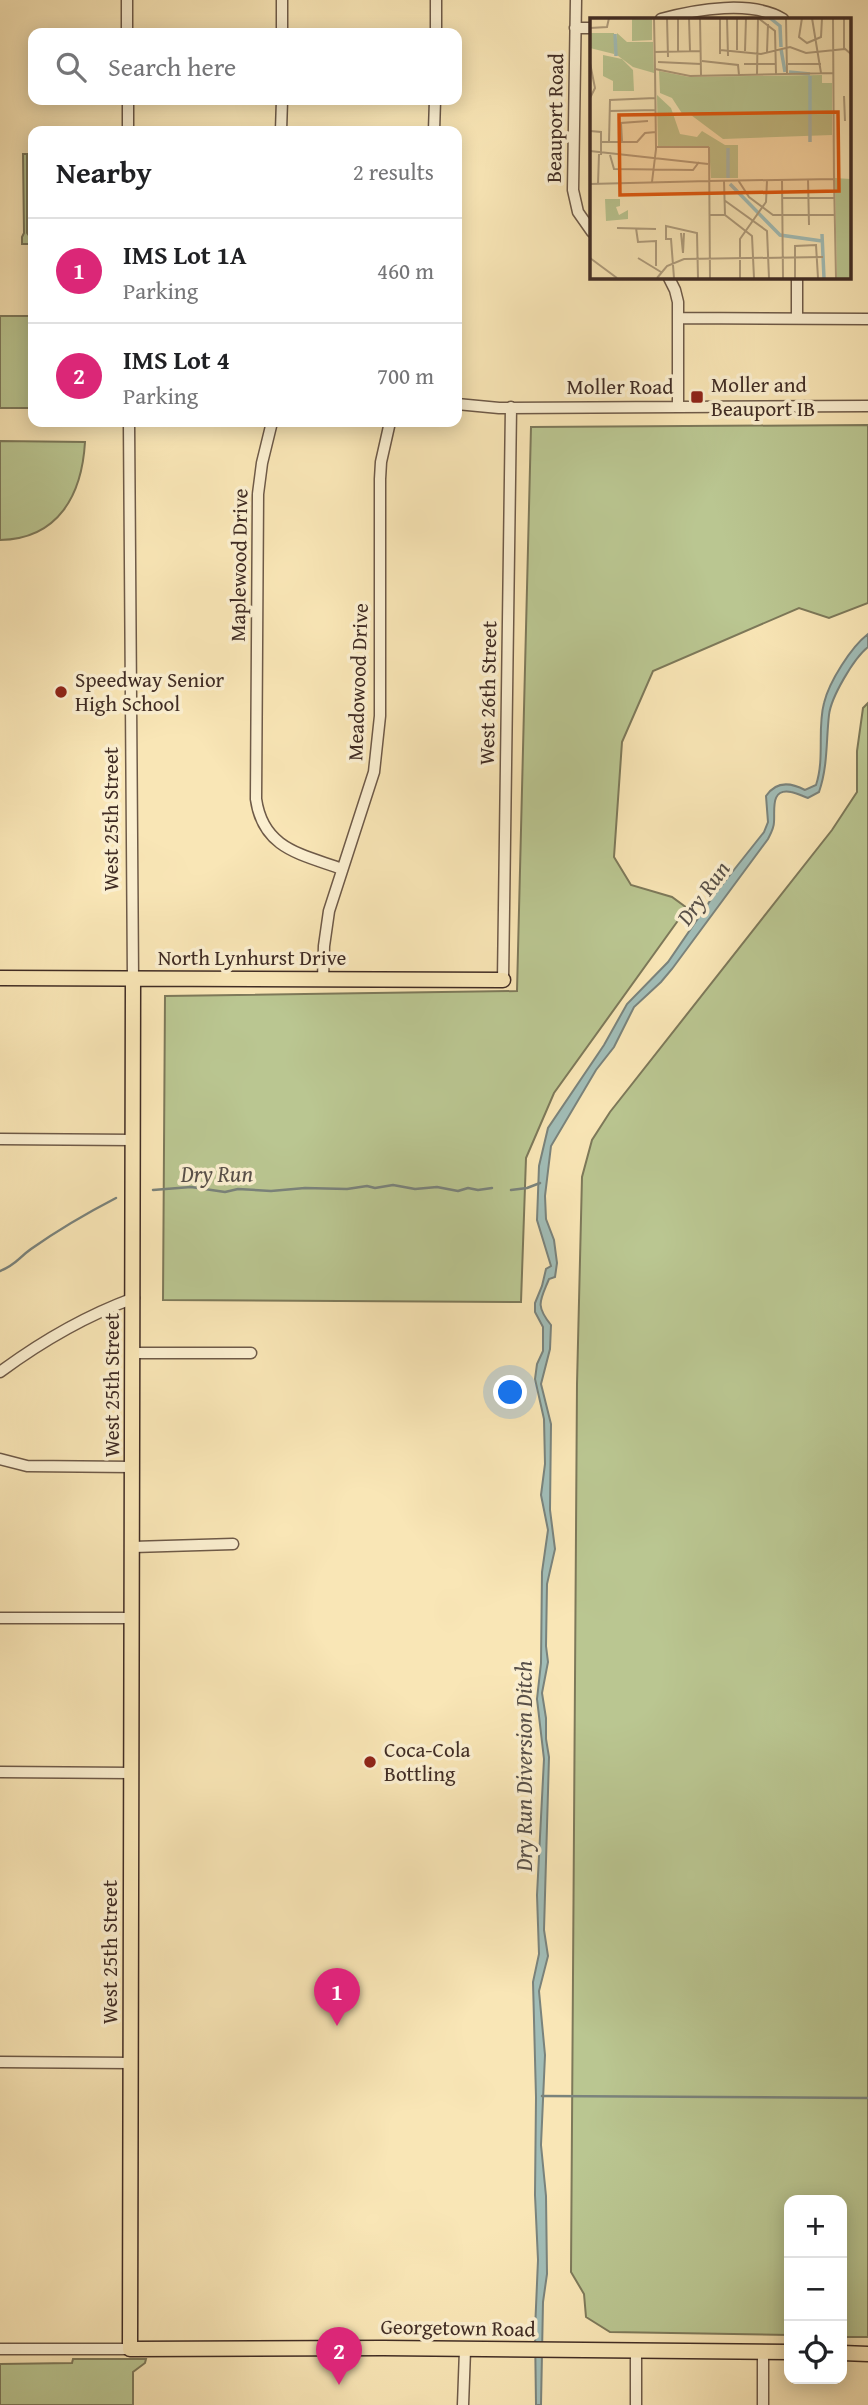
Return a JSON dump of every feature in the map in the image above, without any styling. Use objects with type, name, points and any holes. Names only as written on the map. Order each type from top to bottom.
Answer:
[{"type":"main road","name":"North Lynhurst Drive","points":[[0,978],[503,980]]},
{"type":"main road","name":"West 25th Street","points":[[130,2349],[133,979]]},
{"type":"main road","name":"Georgetown Road","points":[[130,2349],[784,2352]]},
{"type":"main road","points":[[847,2353],[868,2354]]},
{"type":"street","points":[[127,0],[127,28]]},
{"type":"street","points":[[282,0],[282,28]]},
{"type":"street","points":[[436,0],[436,28]]},
{"type":"street","name":"Beauport Road","points":[[576,0],[573,190],[578,212],[590,229]]},
{"type":"street","points":[[666,18],[722,6],[754,5],[767,8],[782,18]]},
{"type":"street","points":[[575,28],[590,28]]},
{"type":"street","points":[[128,105],[128,126]]},
{"type":"street","points":[[281,126],[282,105]]},
{"type":"street","points":[[434,126],[435,105]]},
{"type":"street","points":[[669,278],[676,294],[678,318],[678,407]]},
{"type":"street","points":[[797,278],[797,318]]},
{"type":"street","points":[[678,318],[868,319]]},
{"type":"street","name":"Moller Road","points":[[462,405],[481,407],[868,406]]},
{"type":"street","name":"West 26th Street","points":[[503,980],[511,407]]},
{"type":"street","name":"West 25th Street","points":[[130,427],[133,979]]},
{"type":"street","name":"Maplewood Drive","points":[[271,427],[258,494],[258,813],[263,826],[278,843],[342,869]]},
{"type":"street","name":"Meadowood Drive","points":[[323,979],[328,916],[368,794],[378,742],[380,479],[389,427]]},
{"type":"street","points":[[0,1139],[134,1140]]},
{"type":"street","points":[[0,1372],[69,1326],[134,1298]]},
{"type":"street","points":[[133,1353],[251,1353]]},
{"type":"street","points":[[0,1459],[27,1466],[133,1466]]},
{"type":"street","points":[[133,1547],[233,1544]]},
{"type":"street","points":[[0,1618],[133,1618]]},
{"type":"street","points":[[0,1773],[132,1773]]},
{"type":"street","points":[[0,2063],[131,2063]]},
{"type":"street","name":"Georgetown Road","points":[[0,2349],[130,2349]]},
{"type":"street","points":[[463,2405],[465,2350]]},
{"type":"street","points":[[636,2351],[636,2405]]},
{"type":"street","points":[[763,2352],[763,2405]]},
{"type":"green space","points":[[23,154],[27,154],[28,244],[22,244]]},
{"type":"green space","points":[[0,316],[28,316],[28,408],[0,408]]},
{"type":"green space","points":[[868,425],[868,603],[829,618],[799,608],[653,671],[622,742],[614,857],[631,885],[672,897],[687,908],[554,1093],[526,1158],[521,1302],[163,1300],[165,996],[517,991],[531,427]]},
{"type":"green space","points":[[0,441],[85,442],[79,479],[63,510],[38,532],[20,538],[0,540]]},
{"type":"green space","points":[[868,703],[868,2337],[847,2337],[847,2195],[784,2195],[784,2335],[610,2332],[586,2317],[584,2294],[571,2272],[577,1384],[582,1177],[592,1140],[610,1112],[832,830],[857,792],[857,751],[863,708]]},
{"type":"green space","points":[[73,2359],[146,2359],[145,2363],[133,2372],[133,2405],[0,2405],[0,2364],[72,2363]]},
{"type":"water","name":"Dry Run","points":[[868,634],[868,647],[850,669],[831,707],[819,792],[808,798],[793,792],[780,793],[775,801],[773,826],[768,839],[672,969],[634,1007],[614,1047],[596,1070],[551,1146],[545,1196],[546,1219],[554,1240],[557,1263],[555,1277],[549,1279],[541,1303],[551,1325],[550,1349],[541,1384],[551,1424],[550,1510],[555,1549],[547,1584],[548,1662],[542,1693],[549,1757],[544,1930],[548,1956],[539,1991],[545,2055],[541,2145],[546,2196],[547,2274],[543,2302],[541,2405],[536,2405],[538,2260],[533,1982],[539,1954],[537,1895],[544,1759],[537,1699],[541,1663],[542,1572],[548,1530],[541,1495],[545,1464],[544,1419],[535,1379],[537,1364],[543,1351],[543,1327],[535,1312],[535,1303],[546,1269],[551,1266],[537,1220],[539,1166],[548,1128],[604,1045],[627,1004],[668,962],[714,895],[764,832],[768,822],[766,796],[779,785],[789,784],[805,790],[816,785],[820,764],[822,713],[827,695],[848,656]]},
{"type":"waterway","points":[[511,1190],[540,1183]]},
{"type":"waterway","name":"Dry Run","points":[[153,1190],[191,1187],[225,1192],[238,1189],[271,1191],[367,1186],[375,1188],[393,1185],[458,1191],[468,1188],[492,1188]]},
{"type":"waterway","name":"Dry Run","points":[[0,1271],[14,1264],[62,1228],[116,1198]]},
{"type":"waterway","points":[[542,2096],[868,2098]]},
{"type":"place","name":"Moller and Beauport IB","points":[[697,397]]},
{"type":"place","name":"Speedway Senior High School","points":[[61,692]]},
{"type":"place","name":"Coca-Cola Bottling","points":[[370,1762]]},
{"type":"place","name":"IMS Lot 1A","points":[[337,2026]]},
{"type":"place","name":"IMS Lot 4","points":[[339,2385]]},
{"type":"water label","name":"Dry Run Diversion Ditch","points":[[524,1766]]}]
